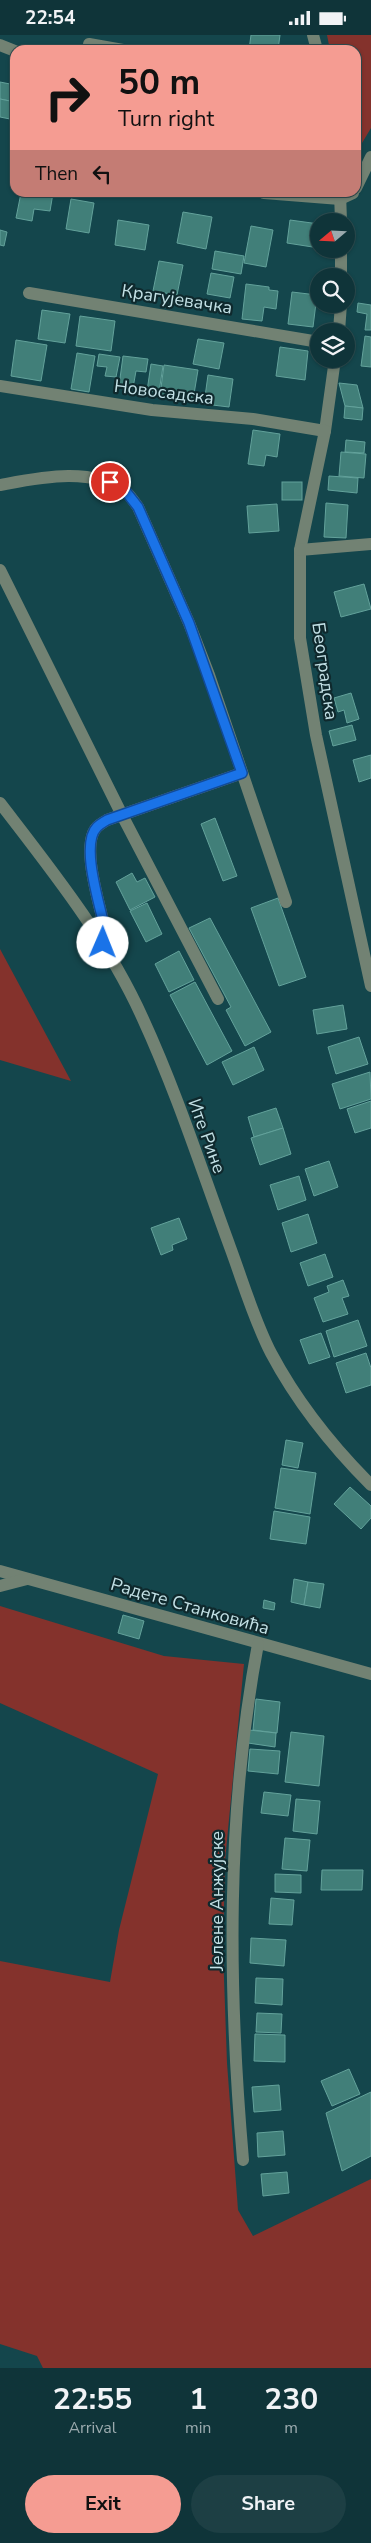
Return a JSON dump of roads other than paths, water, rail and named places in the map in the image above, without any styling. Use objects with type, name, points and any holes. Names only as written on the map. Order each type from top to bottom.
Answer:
[{"type":"street","points":[[88,44],[94,45]]},
{"type":"street","points":[[361,178],[371,157]]},
{"type":"street","points":[[340,197],[341,213]]},
{"type":"street","name":"Крагујевачка","points":[[29,293],[310,340]]},
{"type":"street","name":"Београдска","points":[[334,368],[325,431],[300,550],[300,638],[316,735],[371,986]]},
{"type":"street","name":"Новосадска","points":[[0,386],[152,410],[252,419],[325,431]]},
{"type":"street","points":[[0,485],[36,479],[91,477],[110,482],[127,493],[138,507],[189,623],[286,902]]},
{"type":"street","points":[[300,550],[371,544]]},
{"type":"street","points":[[0,570],[122,815],[218,999]]},
{"type":"street","points":[[103,943],[106,934],[90,856],[91,840],[96,827],[122,815],[242,773]]},
{"type":"street","name":"Ите Рине","points":[[0,803],[56,876],[103,943],[143,1019],[271,1353],[318,1425],[345,1459],[371,1485]]},
{"type":"street","name":"Радете Станковића","points":[[0,1571],[371,1674]]},
{"type":"street","points":[[0,1585],[28,1579]]},
{"type":"street","name":"Јелене Анжујске","points":[[243,2160],[233,1959],[232,1872],[240,1759],[258,1644]]}]
